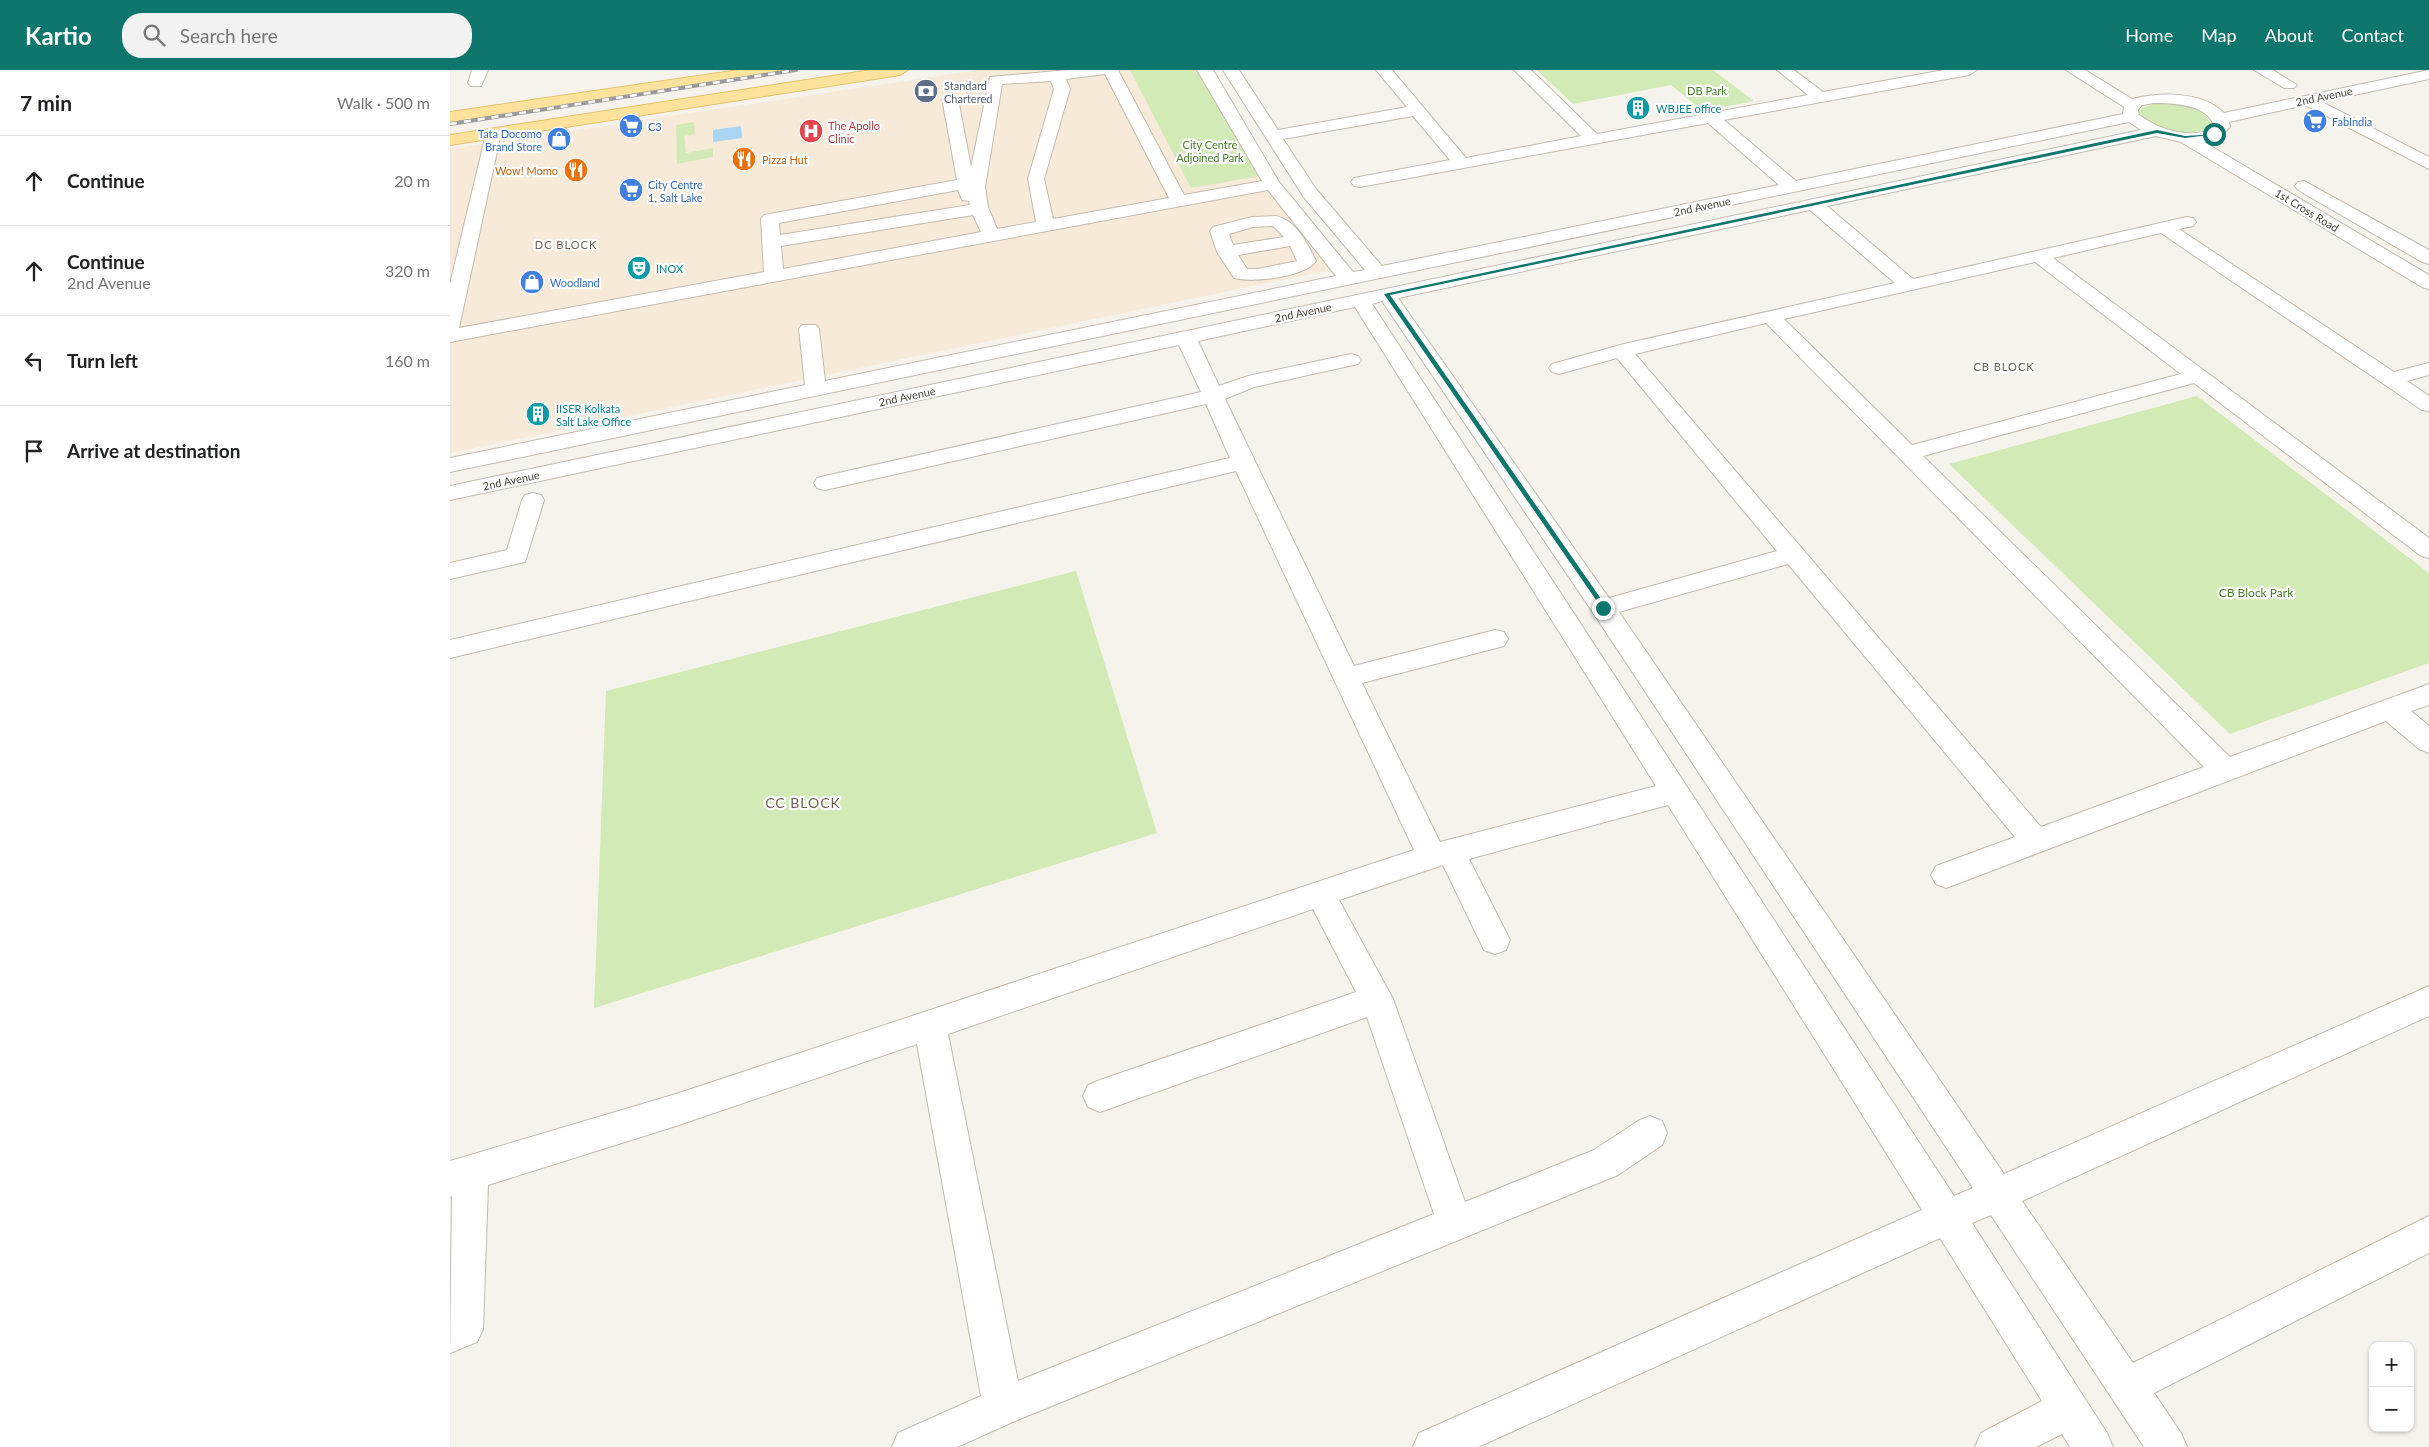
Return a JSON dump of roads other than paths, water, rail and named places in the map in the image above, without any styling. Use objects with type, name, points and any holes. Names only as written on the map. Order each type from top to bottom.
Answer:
[{"type":"main road","points":[[450,117],[770,70]]},
{"type":"main road","points":[[450,140],[900,70]]},
{"type":"street","points":[[985,238],[976,188],[995,80],[1057,76],[1103,70]]},
{"type":"street","points":[[1110,70],[1179,201]]},
{"type":"street","points":[[1205,70],[1272,184],[1354,289],[2093,1447]]},
{"type":"street","points":[[1231,70],[1309,192],[1382,283],[1603,608],[2167,1447]]},
{"type":"street","points":[[1384,70],[1462,164]]},
{"type":"street","points":[[1522,70],[1593,139]]},
{"type":"street","points":[[1785,70],[1820,97]]},
{"type":"street","points":[[1360,182],[1712,118],[1820,97],[1927,73],[1969,70]]},
{"type":"street","points":[[2074,70],[2132,111],[2142,125],[2157,132],[2185,137]]},
{"type":"street","points":[[2262,70],[2289,85]]},
{"type":"street","name":"2nd Avenue","points":[[2185,137],[2307,100],[2429,74]]},
{"type":"street","points":[[1046,226],[1036,179],[1062,89],[1057,76]]},
{"type":"street","name":"2nd Avenue","points":[[2261,90],[2307,81]]},
{"type":"street","points":[[2138,89],[2154,98],[2174,99],[2210,110],[2217,126],[2231,143]]},
{"type":"street","name":"2nd Avenue","points":[[450,493],[1260,321],[1354,289],[1792,187],[2132,111],[2154,98]]},
{"type":"street","points":[[2195,104],[2223,98]]},
{"type":"street","points":[[2307,100],[2429,164]]},
{"type":"street","points":[[951,104],[971,210],[985,238]]},
{"type":"street","points":[[1273,136],[1418,110]]},
{"type":"street","points":[[1712,118],[1792,187]]},
{"type":"street","name":"2nd Avenue","points":[[450,465],[1260,297],[1354,289],[1814,204],[2157,132]]},
{"type":"street","points":[[450,327],[493,133]]},
{"type":"street","name":"1st Cross Road","points":[[2185,137],[2429,283]]},
{"type":"street","points":[[2406,152],[2429,147]]},
{"type":"street","points":[[1263,168],[1290,162]]},
{"type":"street","name":"1st Cross Road","points":[[2290,178],[2429,258]]},
{"type":"street","points":[[774,276],[770,219],[965,184]]},
{"type":"street","points":[[450,336],[1272,184]]},
{"type":"street","points":[[1211,195],[1230,226]]},
{"type":"street","points":[[1814,204],[1909,285]]},
{"type":"street","points":[[773,242],[971,210]]},
{"type":"street","points":[[1276,221],[1282,223],[1296,240],[1307,261],[1304,265],[1257,275],[1241,274],[1226,252],[1218,231],[1230,226],[1276,221]]},
{"type":"street","points":[[1559,368],[1622,351],[2187,222]]},
{"type":"street","points":[[2164,227],[2429,405]]},
{"type":"street","points":[[1226,252],[1296,240]]},
{"type":"street","points":[[2380,253],[2407,246]]},
{"type":"street","points":[[2038,256],[2429,550]]},
{"type":"street","points":[[1257,275],[1260,297],[1260,321]]},
{"type":"street","points":[[1771,317],[2226,770]]},
{"type":"street","points":[[809,329],[816,390]]},
{"type":"street","points":[[1186,337],[1242,462],[1346,678],[1441,854],[1495,940]]},
{"type":"street","points":[[1622,351],[2036,841]]},
{"type":"street","points":[[825,484],[1213,396],[1248,382],[1350,360]]},
{"type":"street","points":[[2391,380],[2429,369]]},
{"type":"street","points":[[1908,453],[2197,376]]},
{"type":"street","points":[[450,648],[1242,462]]},
{"type":"street","points":[[450,571],[517,556],[533,500]]},
{"type":"street","points":[[1603,608],[1794,554]]},
{"type":"street","points":[[1346,678],[1495,639]]},
{"type":"street","points":[[1946,875],[2429,694]]},
{"type":"street","points":[[2390,709],[2429,742]]},
{"type":"street","points":[[450,1334],[464,1329],[460,1176],[676,1110],[1320,894],[1669,781],[1702,754]]},
{"type":"street","points":[[1320,894],[1377,998],[1455,1224]]},
{"type":"street","points":[[1100,1096],[1377,998]]},
{"type":"street","points":[[1433,1447],[2429,1001]]},
{"type":"street","points":[[930,1025],[1003,1406]]},
{"type":"street","points":[[912,1447],[1003,1406],[1606,1163],[1650,1132]]},
{"type":"street","points":[[2126,1387],[2429,1234]]},
{"type":"street","points":[[1995,1447],[2068,1409]]},
{"type":"water","points":[[741,126],[742,138],[713,142],[713,130]]},
{"type":"railway","points":[[450,124],[796,70]]},
{"type":"place","name":"Standard Chartered","points":[[926,91]]},
{"type":"place","name":"WBJEE office","points":[[1638,108]]},
{"type":"place","name":"FabIndia","points":[[2315,121]]},
{"type":"place","name":"C3","points":[[631,126]]},
{"type":"place","name":"The Apollo Clinic","points":[[811,131]]},
{"type":"place","name":"Tata Docomo Brand Store","points":[[559,139]]},
{"type":"place","name":"Pizza Hut","points":[[744,159]]},
{"type":"place","name":"Wow! Momo","points":[[576,170]]},
{"type":"place","name":"City Centre 1, Salt Lake","points":[[631,190]]},
{"type":"place","name":"INOX","points":[[639,268]]},
{"type":"place","name":"Woodland","points":[[532,282]]},
{"type":"place","name":"IISER Kolkata Salt Lake Office","points":[[538,414]]},
{"type":"district","name":"DC BLOCK","points":[[566,244]]},
{"type":"district","name":"CB BLOCK","points":[[2004,366]]},
{"type":"district","name":"CC BLOCK","points":[[803,802]]},
{"type":"park label","name":"DB Park","points":[[1707,90]]},
{"type":"park label","name":"City Centre Adjoined Park","points":[[1210,150]]},
{"type":"park label","name":"CB Block Park","points":[[2256,592]]}]
